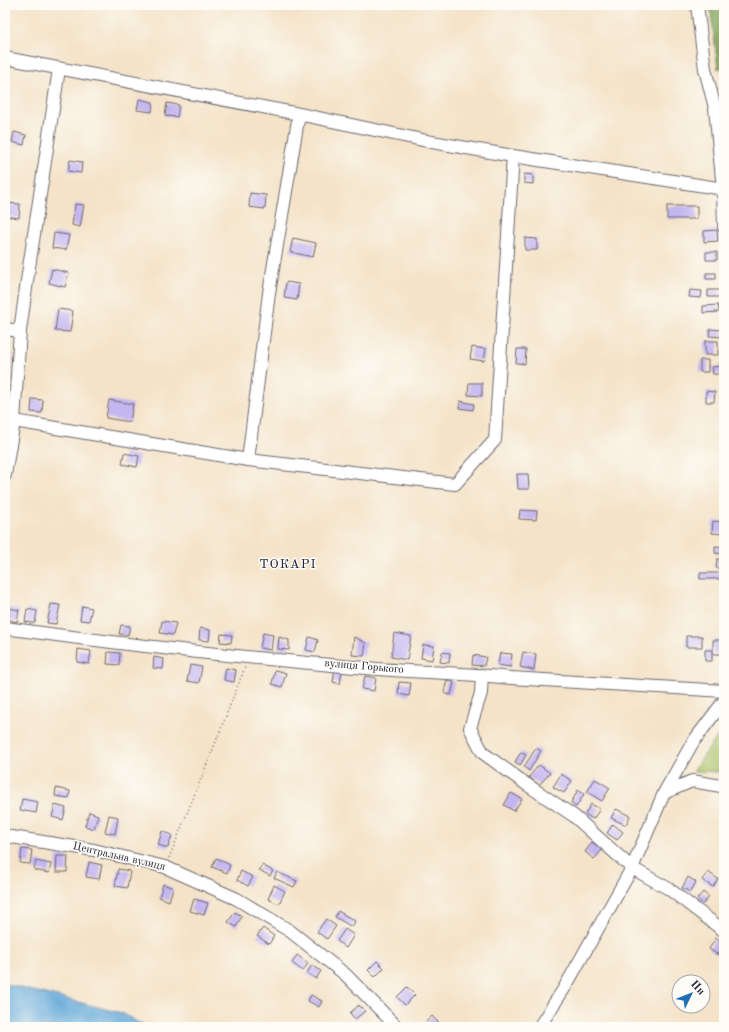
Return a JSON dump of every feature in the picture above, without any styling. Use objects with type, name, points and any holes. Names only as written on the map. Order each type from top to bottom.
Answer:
[{"type":"street","points":[[697,5],[705,69],[715,108],[723,189],[724,227]]},
{"type":"street","points":[[5,58],[298,114],[432,142],[723,189]]},
{"type":"street","points":[[5,474],[14,421],[20,331],[59,69]]},
{"type":"street","points":[[248,460],[269,294],[298,114]]},
{"type":"street","points":[[14,421],[248,460],[455,484],[495,440],[513,156]]},
{"type":"street","points":[[5,329],[20,331]]},
{"type":"street","name":"вулиця Горького","points":[[5,628],[191,651],[366,668],[724,691]]},
{"type":"street","points":[[482,675],[481,693],[470,728],[483,753],[574,816],[632,868],[669,889],[724,931]]},
{"type":"street","points":[[539,1027],[565,987],[632,868],[664,793],[694,742],[724,701]]},
{"type":"street","points":[[664,793],[692,781],[724,787]]},
{"type":"street","name":"Центральна вулиця","points":[[5,836],[94,850],[165,867],[237,899],[290,931],[346,975],[397,1027]]},
{"type":"path","points":[[165,867],[249,657]]},
{"type":"shaded area","points":[[5,356],[14,356],[5,428]]},
{"type":"green space","points":[[710,5],[724,5],[724,67],[718,69]]},
{"type":"green space","points":[[724,727],[724,772],[693,771]]},
{"type":"water","points":[[5,984],[122,1013],[146,1027],[5,1027]]},
{"type":"building","points":[[139,99],[153,102],[152,112],[137,110]]},
{"type":"building","points":[[167,103],[179,105],[177,117],[165,116]]},
{"type":"building","points":[[14,132],[26,135],[24,145],[12,142]]},
{"type":"building","points":[[70,160],[82,162],[81,173],[68,171]]},
{"type":"building","points":[[524,174],[533,175],[533,184],[524,183]]},
{"type":"building","points":[[250,193],[266,195],[265,209],[249,207]]},
{"type":"building","points":[[5,203],[20,204],[19,218],[5,216]]},
{"type":"building","points":[[75,204],[84,205],[80,227],[72,225]]},
{"type":"building","points":[[667,206],[697,206],[697,219],[667,219]]},
{"type":"building","points":[[717,230],[718,241],[704,242],[704,231]]},
{"type":"building","points":[[54,233],[69,235],[66,250],[52,248]]},
{"type":"building","points":[[293,238],[316,243],[313,257],[290,252]]},
{"type":"building","points":[[525,238],[537,239],[537,250],[525,250]]},
{"type":"building","points":[[706,252],[717,252],[717,260],[706,260]]},
{"type":"building","points":[[52,269],[69,273],[65,287],[49,283]]},
{"type":"building","points":[[706,273],[716,273],[716,279],[706,279]]},
{"type":"building","points":[[286,282],[299,284],[297,300],[284,298]]},
{"type":"building","points":[[690,290],[702,291],[701,298],[689,297]]},
{"type":"building","points":[[708,290],[720,290],[720,297],[708,297]]},
{"type":"building","points":[[718,305],[719,312],[703,313],[703,306]]},
{"type":"building","points":[[58,309],[73,311],[70,332],[55,331]]},
{"type":"building","points":[[710,329],[722,330],[722,337],[709,336]]},
{"type":"building","points":[[705,341],[718,341],[718,355],[705,355]]},
{"type":"building","points":[[472,347],[486,349],[484,361],[470,359]]},
{"type":"building","points":[[517,349],[526,349],[525,364],[516,363]]},
{"type":"building","points":[[700,360],[708,360],[708,372],[700,372]]},
{"type":"building","points":[[722,366],[723,374],[713,374],[712,367]]},
{"type":"building","points":[[469,383],[482,383],[482,396],[468,395]]},
{"type":"building","points":[[706,391],[715,392],[714,402],[706,402]]},
{"type":"building","points":[[32,399],[43,400],[42,413],[31,412]]},
{"type":"building","points":[[109,400],[133,404],[130,422],[106,418]]},
{"type":"building","points":[[460,401],[474,404],[473,410],[459,408]]},
{"type":"building","points":[[124,453],[139,456],[137,467],[122,464]]},
{"type":"building","points":[[517,474],[528,474],[529,489],[518,489]]},
{"type":"building","points":[[520,510],[537,511],[536,520],[519,519]]},
{"type":"building","points":[[713,521],[724,522],[724,534],[712,533]]},
{"type":"building","points":[[715,546],[724,547],[724,554],[715,553]]},
{"type":"building","points":[[717,559],[724,559],[724,568],[716,568]]},
{"type":"building","points":[[700,573],[721,573],[721,579],[700,579]]},
{"type":"building","points":[[51,604],[60,605],[56,624],[47,623]]},
{"type":"building","points":[[82,606],[92,608],[89,621],[80,620]]},
{"type":"building","points":[[8,608],[19,610],[17,622],[6,619]]},
{"type":"building","points":[[27,609],[37,611],[35,623],[25,622]]},
{"type":"building","points":[[162,621],[176,623],[173,635],[160,633]]},
{"type":"building","points":[[121,625],[130,626],[128,635],[119,634]]},
{"type":"building","points":[[200,628],[210,630],[209,641],[199,640]]},
{"type":"building","points":[[263,633],[273,635],[271,650],[260,648]]},
{"type":"building","points":[[394,633],[411,636],[407,660],[391,657]]},
{"type":"building","points":[[221,634],[232,635],[231,643],[220,642]]},
{"type":"building","points":[[686,636],[702,636],[702,647],[686,647]]},
{"type":"building","points":[[279,637],[289,640],[289,650],[278,649]]},
{"type":"building","points":[[309,637],[318,640],[315,652],[306,650]]},
{"type":"building","points":[[354,637],[366,643],[364,656],[352,655]]},
{"type":"building","points":[[713,640],[724,640],[724,654],[713,654]]},
{"type":"building","points":[[5,643],[8,644],[6,656],[5,656]]},
{"type":"building","points":[[423,645],[434,646],[432,660],[421,658]]},
{"type":"building","points":[[78,649],[91,651],[89,664],[77,662]]},
{"type":"building","points":[[705,650],[712,650],[712,661],[705,661]]},
{"type":"building","points":[[108,652],[120,653],[119,665],[107,664]]},
{"type":"building","points":[[442,652],[450,653],[449,663],[440,662]]},
{"type":"building","points":[[523,652],[536,654],[534,670],[520,667]]},
{"type":"building","points":[[500,653],[512,654],[511,667],[498,665]]},
{"type":"building","points":[[473,655],[486,657],[484,666],[472,665]]},
{"type":"building","points":[[154,657],[164,659],[163,669],[153,668]]},
{"type":"building","points":[[190,665],[202,667],[199,683],[187,681]]},
{"type":"building","points":[[226,668],[236,670],[234,682],[224,680]]},
{"type":"building","points":[[335,668],[342,670],[340,684],[333,682]]},
{"type":"building","points":[[275,670],[286,673],[282,687],[272,684]]},
{"type":"building","points":[[365,676],[376,678],[374,691],[362,689]]},
{"type":"building","points":[[447,680],[454,682],[451,695],[444,693]]},
{"type":"building","points":[[399,682],[411,683],[409,696],[398,694]]},
{"type":"building","points":[[536,748],[541,751],[529,771],[524,767]]},
{"type":"building","points":[[521,752],[526,755],[520,765],[515,762]]},
{"type":"building","points":[[539,765],[550,773],[539,785],[529,777]]},
{"type":"building","points":[[561,774],[572,781],[564,793],[553,787]]},
{"type":"building","points":[[595,779],[610,788],[602,801],[587,792]]},
{"type":"building","points":[[56,788],[70,791],[69,798],[55,796]]},
{"type":"building","points":[[578,790],[584,794],[576,807],[571,803]]},
{"type":"building","points":[[511,793],[522,799],[514,811],[504,805]]},
{"type":"building","points":[[22,799],[38,802],[36,813],[20,810]]},
{"type":"building","points":[[591,804],[600,809],[593,819],[585,814]]},
{"type":"building","points":[[55,805],[66,808],[63,820],[52,817]]},
{"type":"building","points":[[616,809],[630,816],[626,825],[611,818]]},
{"type":"building","points":[[89,812],[98,815],[94,829],[85,826]]},
{"type":"building","points":[[109,815],[118,817],[115,834],[105,832]]},
{"type":"building","points":[[613,824],[623,832],[617,840],[607,833]]},
{"type":"building","points":[[162,831],[172,835],[168,848],[158,845]]},
{"type":"building","points":[[592,842],[602,850],[594,859],[585,852]]},
{"type":"building","points":[[22,849],[32,850],[30,864],[20,863]]},
{"type":"building","points":[[57,856],[68,856],[67,872],[56,872]]},
{"type":"building","points":[[216,858],[230,865],[227,873],[212,867]]},
{"type":"building","points":[[36,861],[51,864],[49,873],[34,870]]},
{"type":"building","points":[[89,862],[102,865],[99,879],[86,877]]},
{"type":"building","points":[[262,865],[273,871],[270,876],[259,870]]},
{"type":"building","points":[[118,869],[130,871],[127,888],[115,886]]},
{"type":"building","points":[[241,871],[253,877],[248,886],[237,880]]},
{"type":"building","points":[[277,872],[297,881],[294,887],[274,878]]},
{"type":"building","points":[[708,872],[718,879],[713,887],[702,880]]},
{"type":"building","points":[[688,877],[696,882],[690,892],[682,888]]},
{"type":"building","points":[[163,884],[173,888],[169,901],[159,897]]},
{"type":"building","points":[[274,885],[285,891],[279,904],[268,899]]},
{"type":"building","points":[[703,892],[709,897],[703,904],[697,899]]},
{"type":"building","points":[[194,899],[208,903],[204,915],[190,911]]},
{"type":"building","points":[[338,911],[355,921],[352,927],[335,917]]},
{"type":"building","points":[[235,912],[242,916],[236,927],[228,922]]},
{"type":"building","points":[[326,919],[336,926],[327,939],[317,932]]},
{"type":"building","points":[[263,928],[274,936],[269,944],[257,936]]},
{"type":"building","points":[[345,929],[354,935],[346,948],[337,941]]},
{"type":"building","points":[[716,938],[724,943],[718,955],[709,949]]},
{"type":"building","points":[[297,955],[308,963],[303,971],[292,963]]},
{"type":"building","points":[[377,961],[384,968],[375,977],[368,970]]},
{"type":"building","points":[[312,965],[321,971],[316,979],[307,973]]},
{"type":"building","points":[[407,987],[415,995],[405,1005],[397,997]]},
{"type":"building","points":[[311,995],[322,1001],[319,1007],[308,1001]]},
{"type":"building","points":[[359,1005],[365,1011],[355,1019],[350,1013]]},
{"type":"building","points":[[432,1016],[439,1023],[435,1027],[424,1027],[423,1025]]},
{"type":"district","name":"ТОКАРІ","points":[[288,564]]}]
